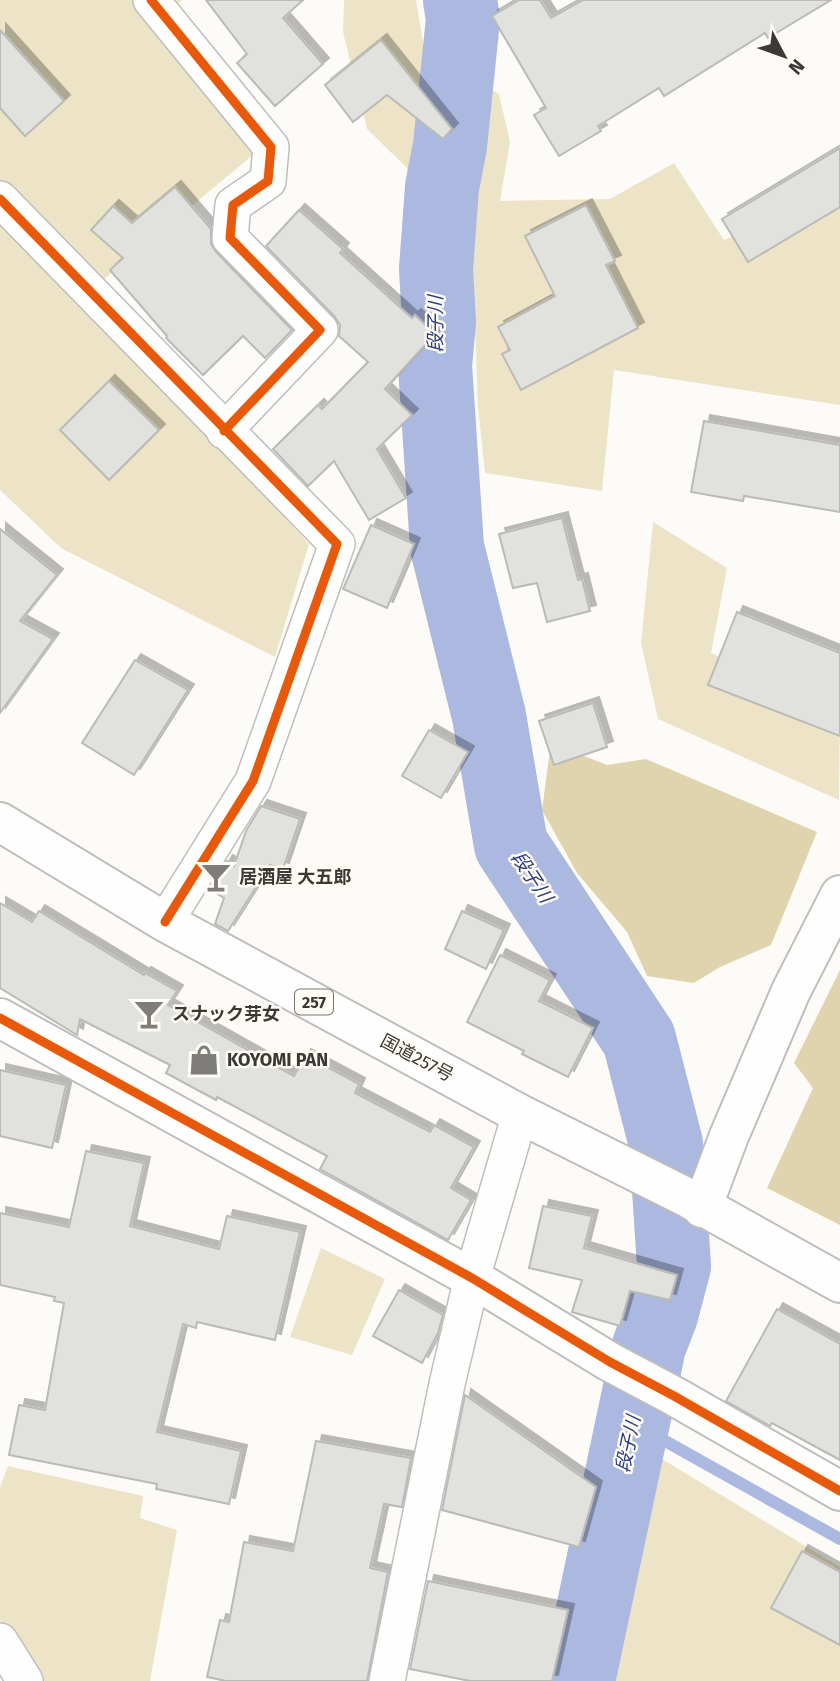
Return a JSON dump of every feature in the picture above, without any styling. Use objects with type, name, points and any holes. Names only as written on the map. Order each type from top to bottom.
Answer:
[{"type":"main road","name":"国道257号","points":[[0,822],[165,922],[520,1114],[694,1202],[840,1283]]},
{"type":"main road","points":[[694,1202],[729,1136],[791,991],[840,895]]},
{"type":"main road","points":[[0,1018],[472,1278],[610,1362],[840,1491]]},
{"type":"street","points":[[151,0],[271,147],[268,181],[233,205],[230,238],[320,330],[224,431]]},
{"type":"street","points":[[0,199],[337,544],[253,781],[165,922]]},
{"type":"street","points":[[387,1681],[444,1398],[472,1278],[520,1114]]},
{"type":"street","points":[[0,1641],[26,1681]]},
{"type":"shaded area","points":[[0,0],[182,0],[157,23],[255,153],[84,296],[309,544],[275,657],[61,548],[0,490]]},
{"type":"shaded area","points":[[344,0],[416,0],[424,48],[499,94],[510,142],[500,201],[610,199],[674,163],[724,240],[840,191],[840,405],[614,370],[602,491],[485,473],[478,407],[472,245],[403,164],[367,129],[343,32]]},
{"type":"shaded area","points":[[653,522],[727,568],[711,653],[840,710],[839,800],[658,719],[641,643]]},
{"type":"shaded area","points":[[551,743],[607,765],[646,759],[817,832],[771,945],[720,967],[694,983],[647,976],[627,932],[577,873],[542,810]]},
{"type":"shaded area","points":[[840,970],[840,1225],[767,1188],[813,1088],[794,1063]]},
{"type":"shaded area","points":[[321,1248],[385,1279],[352,1355],[290,1337]]},
{"type":"shaded area","points":[[657,1456],[840,1567],[840,1681],[606,1681]]},
{"type":"shaded area","points":[[8,1466],[143,1496],[140,1518],[177,1530],[150,1681],[37,1681],[0,1620],[0,1487]]},
{"type":"building","points":[[206,0],[303,0],[283,18],[323,64],[275,106],[237,63],[247,54]]},
{"type":"building","points":[[519,0],[540,0],[551,18],[583,0],[831,0],[768,38],[765,33],[664,96],[659,88],[598,126],[601,131],[559,156],[534,115],[546,108],[492,16]]},
{"type":"building","points":[[0,30],[64,101],[25,136],[0,108]]},
{"type":"building","points":[[381,40],[452,129],[443,139],[387,95],[353,122],[325,85]]},
{"type":"building","points":[[840,148],[840,207],[748,262],[722,219]]},
{"type":"building","points":[[175,187],[211,229],[211,244],[216,252],[292,330],[265,358],[243,336],[203,375],[166,338],[110,270],[123,258],[91,230],[113,206],[132,223]]},
{"type":"building","points":[[586,205],[615,261],[606,265],[638,328],[521,390],[502,354],[510,350],[498,327],[555,296],[525,236]]},
{"type":"building","points":[[299,210],[343,249],[340,253],[412,318],[415,315],[435,334],[385,389],[412,415],[377,449],[406,498],[369,520],[334,461],[308,486],[273,449],[318,405],[322,409],[368,362],[339,336],[340,325],[334,316],[266,246]]},
{"type":"building","points":[[109,381],[159,430],[109,480],[60,430]]},
{"type":"building","points":[[704,421],[840,445],[840,512],[744,496],[743,501],[691,492]]},
{"type":"building","points":[[562,518],[578,580],[582,579],[590,611],[547,622],[537,583],[513,588],[499,534]]},
{"type":"building","points":[[371,525],[414,544],[387,608],[343,589]]},
{"type":"building","points":[[0,529],[57,575],[20,621],[53,639],[0,713]]},
{"type":"building","points":[[737,612],[840,653],[840,736],[708,685]]},
{"type":"building","points":[[135,660],[188,690],[134,775],[82,743]]},
{"type":"building","points":[[593,703],[607,747],[554,765],[539,721]]},
{"type":"building","points":[[429,730],[468,752],[441,798],[402,776]]},
{"type":"building","points":[[261,806],[300,819],[283,869],[270,865],[228,931],[215,924],[224,898],[209,889],[227,861],[234,866],[246,831]]},
{"type":"building","points":[[0,903],[32,922],[39,911],[144,975],[145,973],[177,991],[168,1005],[294,1076],[305,1055],[359,1084],[355,1093],[430,1132],[434,1125],[474,1147],[451,1188],[471,1200],[448,1240],[320,1169],[327,1156],[166,1073],[170,1065],[80,1019],[77,1035],[0,988]]},
{"type":"building","points":[[462,911],[504,930],[486,969],[445,949]]},
{"type":"building","points":[[500,955],[550,980],[539,1001],[593,1028],[568,1077],[467,1022]]},
{"type":"building","points":[[0,1070],[66,1085],[52,1148],[0,1136]]},
{"type":"building","points":[[86,1151],[144,1163],[130,1226],[219,1249],[227,1216],[300,1232],[275,1340],[197,1322],[196,1328],[183,1324],[157,1432],[241,1451],[229,1504],[156,1489],[157,1484],[9,1455],[19,1405],[45,1410],[64,1303],[54,1301],[55,1297],[0,1285],[0,1213],[69,1227]]},
{"type":"building","points":[[543,1206],[592,1216],[584,1248],[677,1275],[670,1300],[630,1291],[620,1326],[572,1312],[582,1280],[529,1268]]},
{"type":"building","points":[[399,1290],[443,1315],[438,1333],[422,1363],[373,1336]]},
{"type":"building","points":[[777,1309],[840,1344],[840,1460],[726,1401]]},
{"type":"building","points":[[465,1395],[596,1487],[579,1547],[442,1510]]},
{"type":"building","points":[[316,1441],[411,1458],[402,1507],[384,1504],[370,1568],[388,1572],[367,1681],[226,1681],[207,1677],[220,1620],[229,1622],[244,1542],[293,1551]]},
{"type":"building","points":[[802,1551],[840,1572],[840,1645],[771,1608]]},
{"type":"building","points":[[428,1581],[568,1610],[552,1681],[470,1681],[410,1669]]},
{"type":"waterway","name":"段子川","points":[[460,0],[463,19],[450,146],[442,187],[436,269],[439,322],[435,366],[447,547],[489,716],[511,845],[639,1039],[666,1144],[674,1266],[661,1315],[649,1346],[578,1681]]},
{"type":"waterway","points":[[633,1423],[840,1539]]},
{"type":"cycle path","points":[[151,0],[271,147],[268,181],[233,205],[230,238],[320,330],[224,431]]},
{"type":"cycle path","points":[[0,199],[337,544],[253,781],[165,922]]},
{"type":"cycle path","points":[[0,1018],[472,1278],[610,1362],[840,1491]]},
{"type":"place","name":"居酒屋 大五郎","points":[[216,877]]},
{"type":"place","name":"スナック芽女","points":[[149,1014]]},
{"type":"place","name":"KOYOMI PAN","points":[[204,1060]]}]
